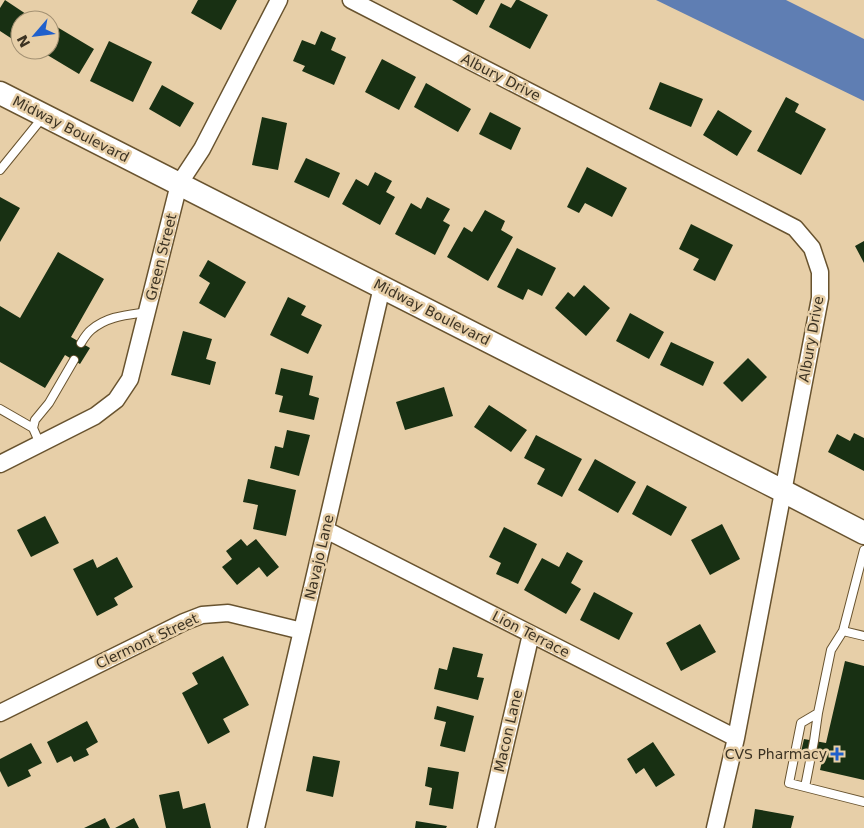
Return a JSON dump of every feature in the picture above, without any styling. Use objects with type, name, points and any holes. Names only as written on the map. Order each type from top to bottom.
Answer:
[{"type":"street","name":"Green Street","points":[[0,464],[96,416],[116,400],[130,379],[179,184],[202,149],[279,0]]},
{"type":"street","name":"Albury Drive","points":[[351,0],[795,228],[812,248],[820,272],[820,298],[736,738],[715,828]]},
{"type":"street","name":"Midway Boulevard","points":[[0,93],[864,533]]},
{"type":"street","name":"Navajo Lane","points":[[256,828],[382,287]]},
{"type":"street","name":"Lion Terrace","points":[[326,530],[736,738]]},
{"type":"street","name":"Clermont Street","points":[[0,714],[184,622],[202,615],[228,613],[302,632]]},
{"type":"street","name":"Macon Lane","points":[[486,828],[531,634]]},
{"type":"lane","points":[[0,170],[44,115]]},
{"type":"lane","points":[[81,343],[89,330],[108,319],[147,312]]},
{"type":"lane","points":[[33,428],[35,420],[49,403],[74,360]]},
{"type":"lane","points":[[0,409],[33,428],[40,444]]},
{"type":"lane","points":[[805,787],[831,650],[843,631],[864,550]]},
{"type":"lane","points":[[843,631],[864,636]]},
{"type":"lane","points":[[818,713],[801,723],[789,783],[864,802]]},
{"type":"water","points":[[656,0],[786,0],[864,39],[864,101]]},
{"type":"building","points":[[5,0],[20,10],[10,10],[10,38],[0,31],[0,8]]},
{"type":"building","points":[[198,0],[237,0],[221,30],[191,13]]},
{"type":"building","points":[[452,0],[485,0],[477,15]]},
{"type":"building","points":[[516,0],[548,15],[530,49],[489,27],[501,3],[511,8]]},
{"type":"building","points":[[60,29],[94,49],[79,74],[56,60],[60,60]]},
{"type":"building","points":[[321,31],[336,38],[331,50],[346,57],[334,85],[302,71],[305,66],[293,61],[302,40],[315,45]]},
{"type":"building","points":[[109,41],[152,62],[133,102],[90,81]]},
{"type":"building","points":[[382,59],[416,77],[399,110],[365,92]]},
{"type":"building","points":[[660,82],[703,99],[691,127],[649,109]]},
{"type":"building","points":[[426,83],[471,109],[458,132],[414,107]]},
{"type":"building","points":[[162,85],[194,103],[180,127],[149,109]]},
{"type":"building","points":[[786,97],[799,104],[795,112],[826,129],[801,175],[757,151]]},
{"type":"building","points":[[718,110],[752,131],[737,156],[703,135]]},
{"type":"building","points":[[490,112],[521,128],[511,150],[479,134]]},
{"type":"building","points":[[262,117],[287,123],[278,170],[252,165]]},
{"type":"building","points":[[306,158],[340,173],[329,198],[294,182]]},
{"type":"building","points":[[587,167],[627,188],[612,217],[585,203],[579,213],[567,207]]},
{"type":"building","points":[[375,172],[392,181],[386,192],[395,197],[380,225],[342,204],[356,179],[368,186]]},
{"type":"building","points":[[0,197],[20,208],[0,242]]},
{"type":"building","points":[[427,197],[450,209],[443,221],[450,225],[435,255],[395,234],[411,203],[421,209]]},
{"type":"building","points":[[485,210],[505,221],[501,230],[513,237],[488,281],[447,257],[464,227],[472,232]]},
{"type":"building","points":[[691,224],[733,245],[715,281],[693,270],[699,259],[679,249]]},
{"type":"building","points":[[864,241],[864,263],[855,246]]},
{"type":"building","points":[[517,248],[556,268],[542,296],[528,289],[523,300],[497,287]]},
{"type":"building","points":[[58,252],[104,279],[71,337],[90,348],[80,364],[65,355],[45,388],[0,362],[0,306],[20,318]]},
{"type":"building","points":[[208,260],[246,282],[225,318],[199,303],[210,283],[199,276]]},
{"type":"building","points":[[584,285],[610,308],[586,336],[555,308],[568,292],[574,297]]},
{"type":"building","points":[[288,297],[306,306],[301,315],[322,325],[308,354],[270,335]]},
{"type":"building","points":[[630,313],[664,332],[649,359],[616,341]]},
{"type":"building","points":[[183,331],[212,339],[206,359],[216,362],[210,385],[171,375]]},
{"type":"building","points":[[671,342],[714,362],[703,386],[660,365]]},
{"type":"building","points":[[748,358],[767,377],[742,402],[723,383]]},
{"type":"building","points":[[281,368],[313,376],[309,395],[319,398],[314,420],[279,412],[283,396],[275,394]]},
{"type":"building","points":[[444,387],[453,416],[405,430],[396,402]]},
{"type":"building","points":[[489,405],[527,430],[511,452],[474,427]]},
{"type":"building","points":[[287,430],[310,435],[299,476],[270,468],[275,446],[283,448]]},
{"type":"building","points":[[854,433],[864,438],[864,471],[828,452],[837,434],[850,441]]},
{"type":"building","points":[[536,435],[582,459],[562,497],[537,484],[545,469],[524,458]]},
{"type":"building","points":[[595,459],[636,482],[618,513],[578,490]]},
{"type":"building","points":[[248,479],[296,490],[286,536],[253,529],[258,505],[243,502]]},
{"type":"building","points":[[647,485],[687,507],[671,536],[632,514]]},
{"type":"building","points":[[45,516],[59,543],[31,557],[17,530]]},
{"type":"building","points":[[722,524],[740,559],[710,575],[691,540]]},
{"type":"building","points":[[504,527],[537,544],[518,584],[496,574],[501,563],[489,557]]},
{"type":"building","points":[[241,539],[247,546],[256,539],[279,567],[267,577],[259,567],[237,585],[222,567],[232,559],[226,551]]},
{"type":"building","points":[[567,552],[583,561],[571,583],[581,589],[566,614],[524,590],[542,558],[559,567]]},
{"type":"building","points":[[117,557],[133,587],[114,598],[118,605],[97,616],[73,569],[93,559],[97,568]]},
{"type":"building","points":[[594,592],[633,613],[619,640],[580,620]]},
{"type":"building","points":[[700,624],[716,652],[681,671],[666,643]]},
{"type":"building","points":[[453,647],[483,654],[477,677],[484,678],[478,700],[434,689],[439,668],[447,670]]},
{"type":"building","points":[[223,656],[249,705],[223,719],[230,732],[208,744],[182,693],[198,684],[192,673]]},
{"type":"building","name":"CVS Pharmacy","points":[[845,661],[864,666],[864,780],[820,770],[822,761],[800,756],[804,739],[826,743]]},
{"type":"building","points":[[437,706],[474,716],[465,752],[440,746],[446,722],[434,719]]},
{"type":"building","points":[[87,721],[98,742],[86,749],[89,755],[74,762],[71,756],[57,763],[47,742]]},
{"type":"building","points":[[653,742],[675,775],[656,787],[644,768],[636,774],[627,759]]},
{"type":"building","points":[[31,743],[42,763],[28,770],[31,776],[8,787],[0,771],[0,759]]},
{"type":"building","points":[[313,756],[340,761],[333,797],[306,791]]},
{"type":"building","points":[[428,767],[459,772],[453,809],[429,805],[432,788],[425,786]]},
{"type":"building","points":[[179,791],[183,809],[205,803],[211,828],[166,828],[159,795]]},
{"type":"building","points":[[755,809],[794,816],[791,828],[752,828]]},
{"type":"building","points":[[105,818],[110,828],[84,828]]},
{"type":"building","points":[[134,818],[139,828],[115,828]]},
{"type":"building","points":[[416,821],[447,826],[446,828],[415,828]]},
{"type":"place","name":"CVS Pharmacy","points":[[837,754]]}]
